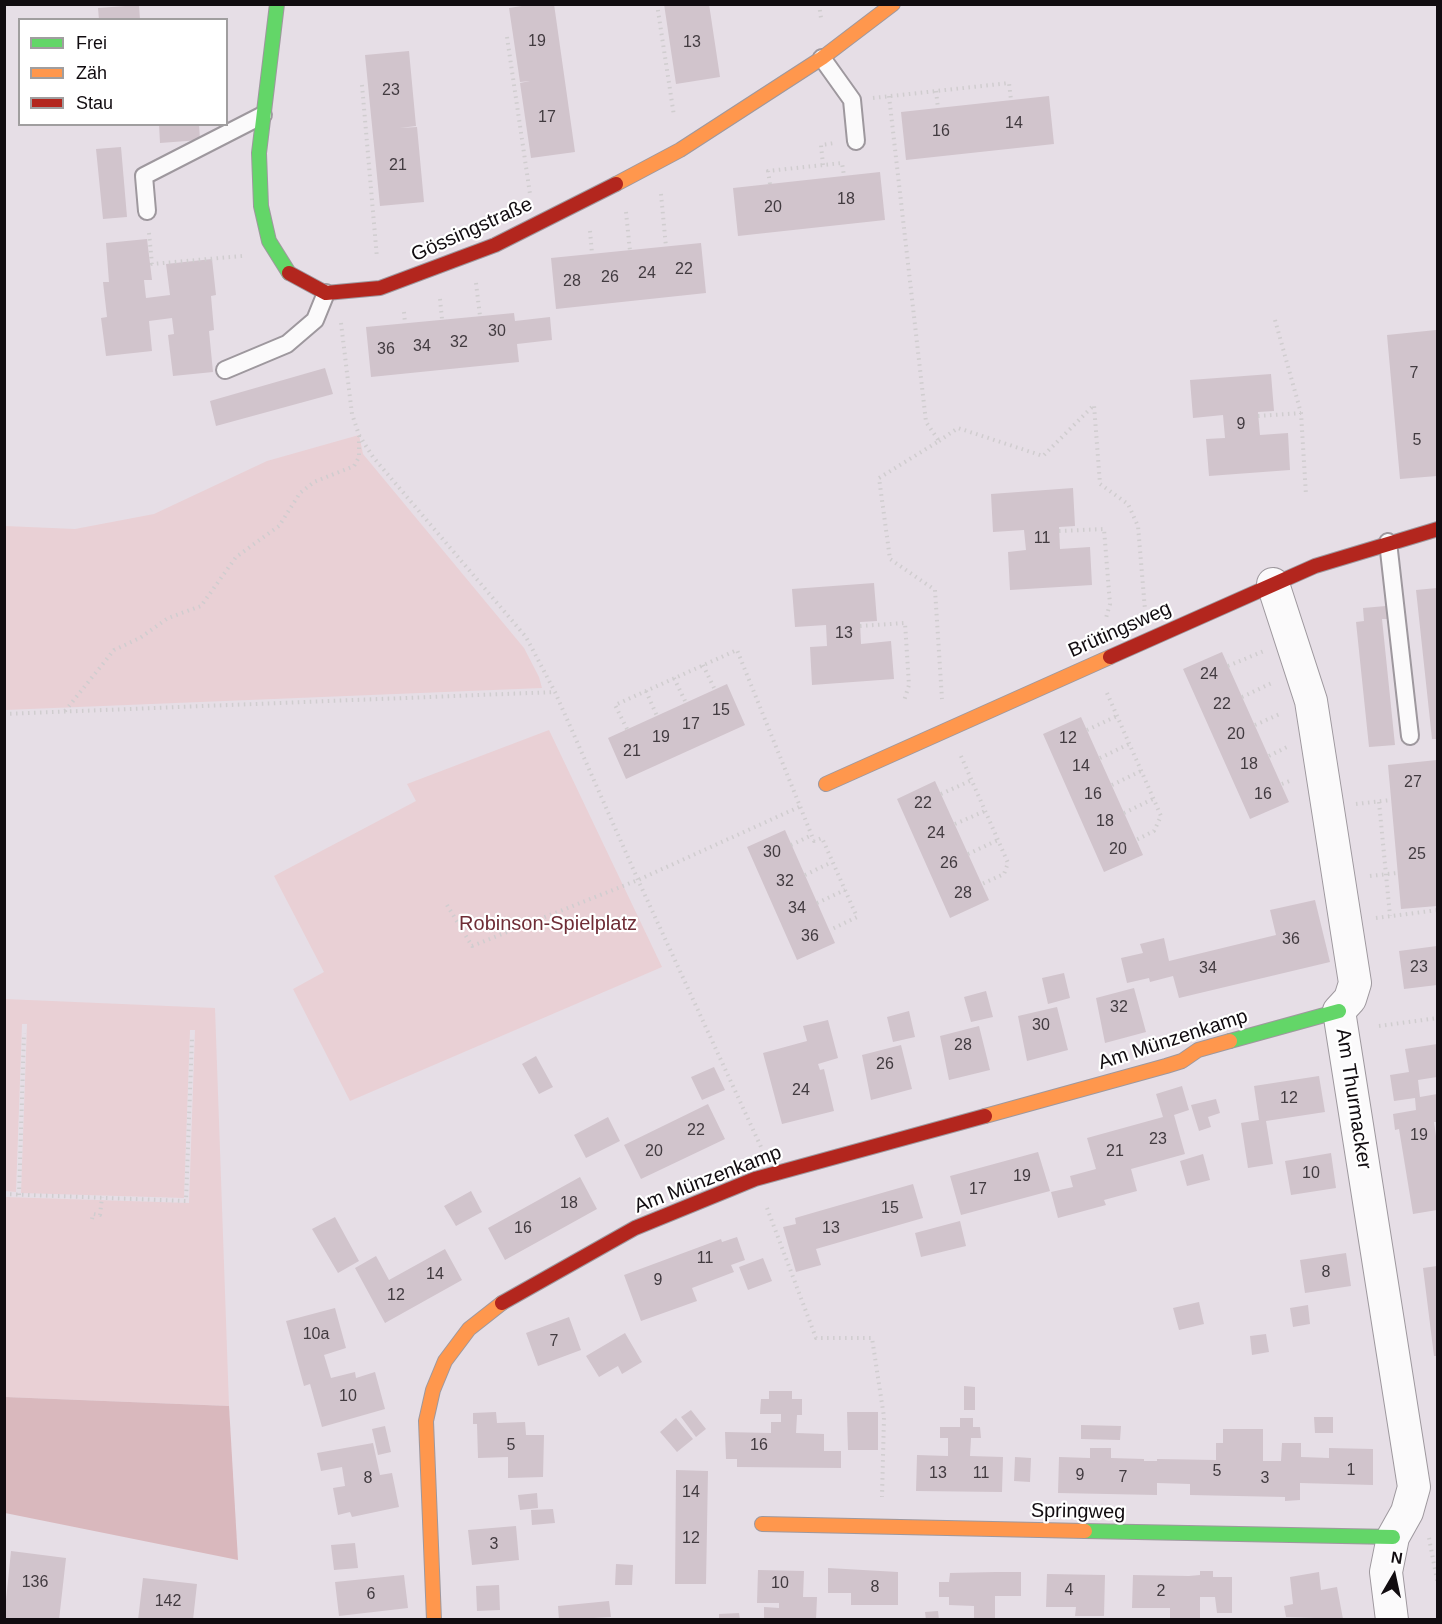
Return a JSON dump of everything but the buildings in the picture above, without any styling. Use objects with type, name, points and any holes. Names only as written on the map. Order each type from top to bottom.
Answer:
[{"type":"street","points":[[277,4],[259,153],[261,206],[269,241],[289,273],[332,292]]},
{"type":"street","name":"Gössingstraße","points":[[332,292],[380,288],[407,280],[495,245],[534,226],[680,150],[822,58],[893,4]]},
{"type":"street","name":"Brütingsweg","points":[[826,784],[1315,566],[1388,542],[1437,530]]},
{"type":"street","name":"Am Thurmacker","points":[[1274,584],[1311,701],[1355,983],[1350,999],[1339,1011],[1414,1487],[1386,1572],[1392,1620]]},
{"type":"street","name":"Am Münzenkamp","points":[[435,1620],[427,1498],[426,1420],[433,1390],[445,1361],[470,1329],[499,1305],[635,1228],[755,1179],[1166,1066],[1182,1061],[1198,1050],[1339,1011]]},
{"type":"street","name":"Springweg","points":[[762,1524],[882,1528],[1400,1525]]},
{"type":"lane","points":[[822,58],[852,100],[856,141]]},
{"type":"lane","points":[[147,211],[144,176],[264,115]]},
{"type":"lane","points":[[225,370],[287,344],[315,320],[332,292]]},
{"type":"lane","points":[[1388,542],[1410,736]]},
{"type":"path","points":[[657,4],[675,123]]},
{"type":"path","points":[[507,37],[530,199]]},
{"type":"path","points":[[852,100],[1009,83],[1011,100]]},
{"type":"path","points":[[362,85],[378,260]]},
{"type":"path","points":[[936,91],[938,108]]},
{"type":"path","points":[[889,96],[926,422],[939,441]]},
{"type":"path","points":[[770,184],[768,171],[843,163],[844,176]]},
{"type":"path","points":[[660,192],[666,247]]},
{"type":"path","points":[[626,210],[630,250]]},
{"type":"path","points":[[147,211],[152,264],[250,255]]},
{"type":"path","points":[[590,227],[592,254]]},
{"type":"path","points":[[476,281],[480,316]]},
{"type":"path","points":[[332,292],[352,414],[359,435],[374,457],[526,637],[555,692],[638,880],[774,1173]]},
{"type":"path","points":[[1275,320],[1301,413],[1306,495]]},
{"type":"path","points":[[944,709],[935,590],[890,559],[879,478],[958,428],[1043,456],[1094,405],[1101,484],[1128,504],[1138,526],[1145,611]]},
{"type":"path","points":[[1258,416],[1301,413]]},
{"type":"path","points":[[65,711],[114,650],[140,638],[168,618],[201,606],[236,557],[279,526],[300,493],[314,482],[354,465],[359,457],[359,435]]},
{"type":"path","points":[[1059,531],[1104,529],[1110,604],[1106,618]]},
{"type":"path","points":[[860,626],[905,623],[909,685],[904,701]]},
{"type":"path","points":[[1228,666],[1291,639]]},
{"type":"path","points":[[627,729],[615,705],[737,650],[814,841],[822,838],[857,917],[830,930]]},
{"type":"path","points":[[704,665],[715,690]]},
{"type":"path","points":[[674,678],[686,703]]},
{"type":"path","points":[[1105,690],[1161,816],[1154,831],[1136,840]]},
{"type":"path","points":[[646,691],[657,716]]},
{"type":"path","points":[[4,714],[555,692]]},
{"type":"path","points":[[1087,730],[1117,716]]},
{"type":"path","points":[[1100,758],[1129,743]]},
{"type":"path","points":[[960,753],[1008,863],[1004,873],[982,884]]},
{"type":"path","points":[[1112,785],[1141,771]]},
{"type":"path","points":[[941,794],[972,780]]},
{"type":"path","points":[[447,905],[472,946],[638,880],[799,807],[826,784]]},
{"type":"path","points":[[1124,813],[1153,799]]},
{"type":"path","points":[[1347,805],[1391,800]]},
{"type":"path","points":[[1379,802],[1390,916]]},
{"type":"path","points":[[955,824],[985,811]]},
{"type":"path","points":[[792,845],[812,835]]},
{"type":"path","points":[[968,854],[998,840]]},
{"type":"path","points":[[805,875],[832,862]]},
{"type":"path","points":[[1367,876],[1397,873]]},
{"type":"path","points":[[818,903],[845,890]]},
{"type":"path","points":[[1372,919],[1437,910]]},
{"type":"path","points":[[1379,1026],[1437,1018]]},
{"type":"path","points":[[19,1195],[24,1033]]},
{"type":"path","points":[[4,1194],[186,1201],[192,1038]]},
{"type":"path","points":[[755,1179],[816,1338],[872,1338],[884,1417],[882,1528]]},
{"type":"path","points":[[92,1219],[93,1214],[100,1215],[102,1197]]},
{"type":"green space","points":[[359,435],[363,454],[524,648],[542,688],[5,710],[5,526],[75,529],[154,514],[267,461]]},
{"type":"green space","name":"Robinson-Spielplatz","points":[[549,730],[662,967],[350,1101],[293,989],[324,972],[274,876],[416,801],[407,784]]},
{"type":"green space","points":[[5,999],[215,1008],[229,1406],[5,1397],[5,1197],[189,1203],[195,1030],[190,1030],[184,1198],[21,1193],[27,1024],[22,1024],[16,1192],[5,1191]]},
{"type":"shaded area","points":[[5,1397],[229,1406],[238,1560],[5,1513]]},
{"type":"traffic: fast","points":[[277,4],[259,153],[261,206],[269,241],[289,273]]},
{"type":"traffic: fast","points":[[1230,1041],[1339,1011]]},
{"type":"traffic: fast","points":[[1085,1531],[1393,1537]]},
{"type":"traffic: slow","points":[[616,184],[680,150],[822,58],[893,4]]},
{"type":"traffic: slow","points":[[826,784],[1110,657]]},
{"type":"traffic: slow","points":[[985,1116],[1166,1066],[1182,1061],[1198,1050],[1230,1041]]},
{"type":"traffic: slow","points":[[434,1620],[426,1421],[433,1390],[445,1361],[469,1329],[502,1303]]},
{"type":"traffic: slow","points":[[762,1524],[1085,1531]]},
{"type":"traffic: jam","points":[[289,273],[326,293],[380,288],[495,245],[616,184]]},
{"type":"traffic: jam","points":[[1110,657],[1315,566],[1438,529]]},
{"type":"traffic: jam","points":[[502,1303],[635,1228],[755,1179],[985,1116]]}]
